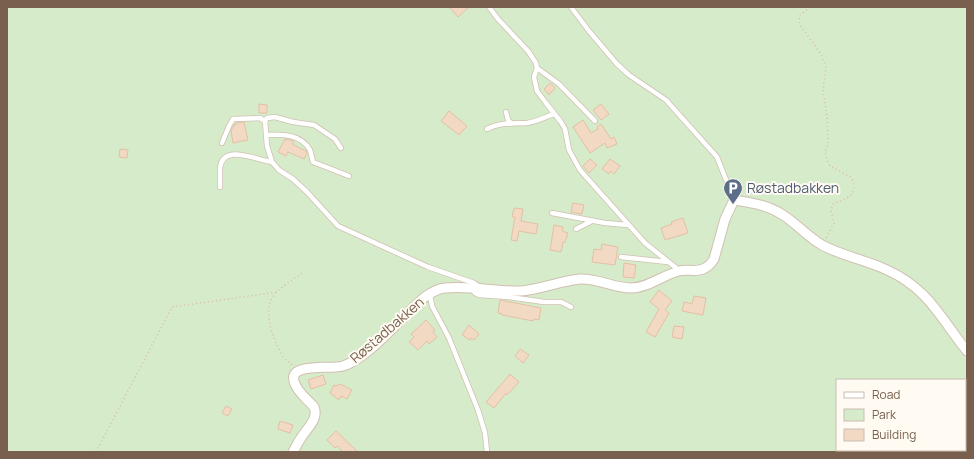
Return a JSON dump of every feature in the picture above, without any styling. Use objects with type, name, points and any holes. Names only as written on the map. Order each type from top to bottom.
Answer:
[{"type":"street","points":[[734,200],[764,205],[783,215],[822,244],[889,270],[908,282],[936,308],[967,351]]},
{"type":"street","name":"Røstadbakken","points":[[298,370],[305,368],[338,368],[351,363],[378,341],[417,304],[430,294],[447,288],[476,288],[507,291],[537,289],[568,281],[592,279],[619,286],[637,288],[680,271],[703,269],[711,264],[714,259],[724,219],[734,200]]},
{"type":"street","points":[[294,452],[301,437],[313,422],[316,410],[296,386],[294,379],[295,373],[298,370]]},
{"type":"lane","points":[[489,7],[536,63],[537,68],[534,77],[537,91],[565,129],[569,150],[578,167],[645,243],[680,271]]},
{"type":"lane","points":[[572,7],[589,32],[617,64],[666,100],[717,157],[734,200]]},
{"type":"lane","points":[[537,68],[559,84],[595,121]]},
{"type":"lane","points":[[506,112],[508,120],[511,124]]},
{"type":"lane","points":[[487,129],[496,125],[532,122],[554,114]]},
{"type":"lane","points":[[265,121],[267,118],[275,117],[293,122],[314,125],[335,139],[341,148]]},
{"type":"lane","points":[[222,144],[233,119],[260,118],[265,121]]},
{"type":"lane","points":[[265,121],[267,135],[266,146],[272,162]]},
{"type":"lane","points":[[267,135],[290,135],[301,140],[310,149],[313,162],[349,176]]},
{"type":"lane","name":"Røstadbakken","points":[[220,187],[220,168],[222,161],[229,154],[272,162],[279,170],[293,179],[307,192],[334,222],[343,228],[428,267],[474,283],[476,288],[475,293],[479,295],[544,302],[561,302],[571,307]]},
{"type":"lane","points":[[552,213],[592,221],[628,225]]},
{"type":"lane","points":[[576,230],[592,221]]},
{"type":"lane","points":[[620,257],[669,262]]},
{"type":"lane","name":"Røstadbakken","points":[[430,294],[432,306],[449,338],[478,410],[485,433],[487,452]]},
{"type":"path","points":[[810,7],[800,15],[799,21],[822,56],[826,67],[823,90],[827,118],[828,144],[825,152],[830,166],[852,178],[854,185],[854,192],[850,196],[833,204],[831,210],[834,223],[822,244]]},
{"type":"path","points":[[298,370],[284,357],[272,334],[269,317],[272,298],[277,292],[303,272]]},
{"type":"path","points":[[96,452],[172,307],[277,292]]},
{"type":"green space","points":[[7,7],[967,7],[967,452],[7,452]]},
{"type":"building","points":[[449,7],[469,7],[458,17]]},
{"type":"building","points":[[550,83],[555,88],[549,95],[544,89]]},
{"type":"building","points":[[259,104],[267,105],[267,113],[259,113]]},
{"type":"building","points":[[601,104],[609,114],[601,120],[593,110]]},
{"type":"building","points":[[449,111],[467,126],[459,135],[441,121]]},
{"type":"building","points":[[583,120],[591,133],[598,129],[597,127],[601,124],[611,139],[614,137],[617,144],[607,148],[605,143],[590,153],[573,127]]},
{"type":"building","points":[[244,122],[248,140],[233,143],[231,131],[234,125],[236,125],[236,123]]},
{"type":"building","points":[[285,139],[294,141],[292,144],[306,151],[307,153],[304,159],[288,152],[286,156],[278,152]]},
{"type":"building","points":[[120,149],[128,150],[127,158],[119,157]]},
{"type":"building","points":[[590,159],[597,165],[589,173],[583,166]]},
{"type":"building","points":[[610,159],[620,166],[614,174],[611,171],[609,174],[602,169]]},
{"type":"building","points":[[573,203],[584,205],[582,214],[571,212]]},
{"type":"building","points":[[514,208],[523,209],[521,221],[538,224],[536,234],[519,231],[517,241],[511,240],[515,217],[512,217]]},
{"type":"building","points":[[683,218],[688,233],[665,240],[661,228],[672,224],[671,222]]},
{"type":"building","points":[[554,225],[563,227],[562,231],[568,233],[565,242],[563,242],[561,252],[550,250]]},
{"type":"building","points":[[602,244],[618,247],[615,265],[592,262],[594,249],[601,250]]},
{"type":"building","points":[[624,263],[636,265],[634,278],[623,277]]},
{"type":"building","points":[[659,290],[672,301],[665,310],[669,313],[655,337],[646,332],[659,309],[650,302]]},
{"type":"building","points":[[694,296],[706,298],[703,315],[682,311],[684,302],[692,304]]},
{"type":"building","points":[[500,300],[541,308],[539,320],[534,319],[533,321],[498,313]]},
{"type":"building","points":[[426,320],[435,330],[433,332],[437,337],[429,344],[427,341],[418,350],[409,342],[414,337],[411,334]]},
{"type":"building","points":[[469,325],[479,334],[474,340],[471,338],[470,340],[462,335]]},
{"type":"building","points":[[674,326],[684,327],[682,339],[672,337]]},
{"type":"building","points":[[520,349],[529,355],[523,363],[515,356]]},
{"type":"building","points":[[510,374],[519,382],[507,395],[506,393],[494,408],[486,402]]},
{"type":"building","points":[[323,375],[326,384],[311,389],[308,380]]},
{"type":"building","points":[[340,384],[352,390],[347,399],[341,396],[339,400],[330,393],[334,385],[336,386]]},
{"type":"building","points":[[226,406],[232,409],[228,416],[222,413]]},
{"type":"building","points":[[280,421],[293,425],[290,433],[278,429]]},
{"type":"building","points":[[336,431],[358,452],[343,452],[337,446],[335,448],[327,440]]},
{"type":"place","name":"Røstadbakken","points":[[733,205]]}]
